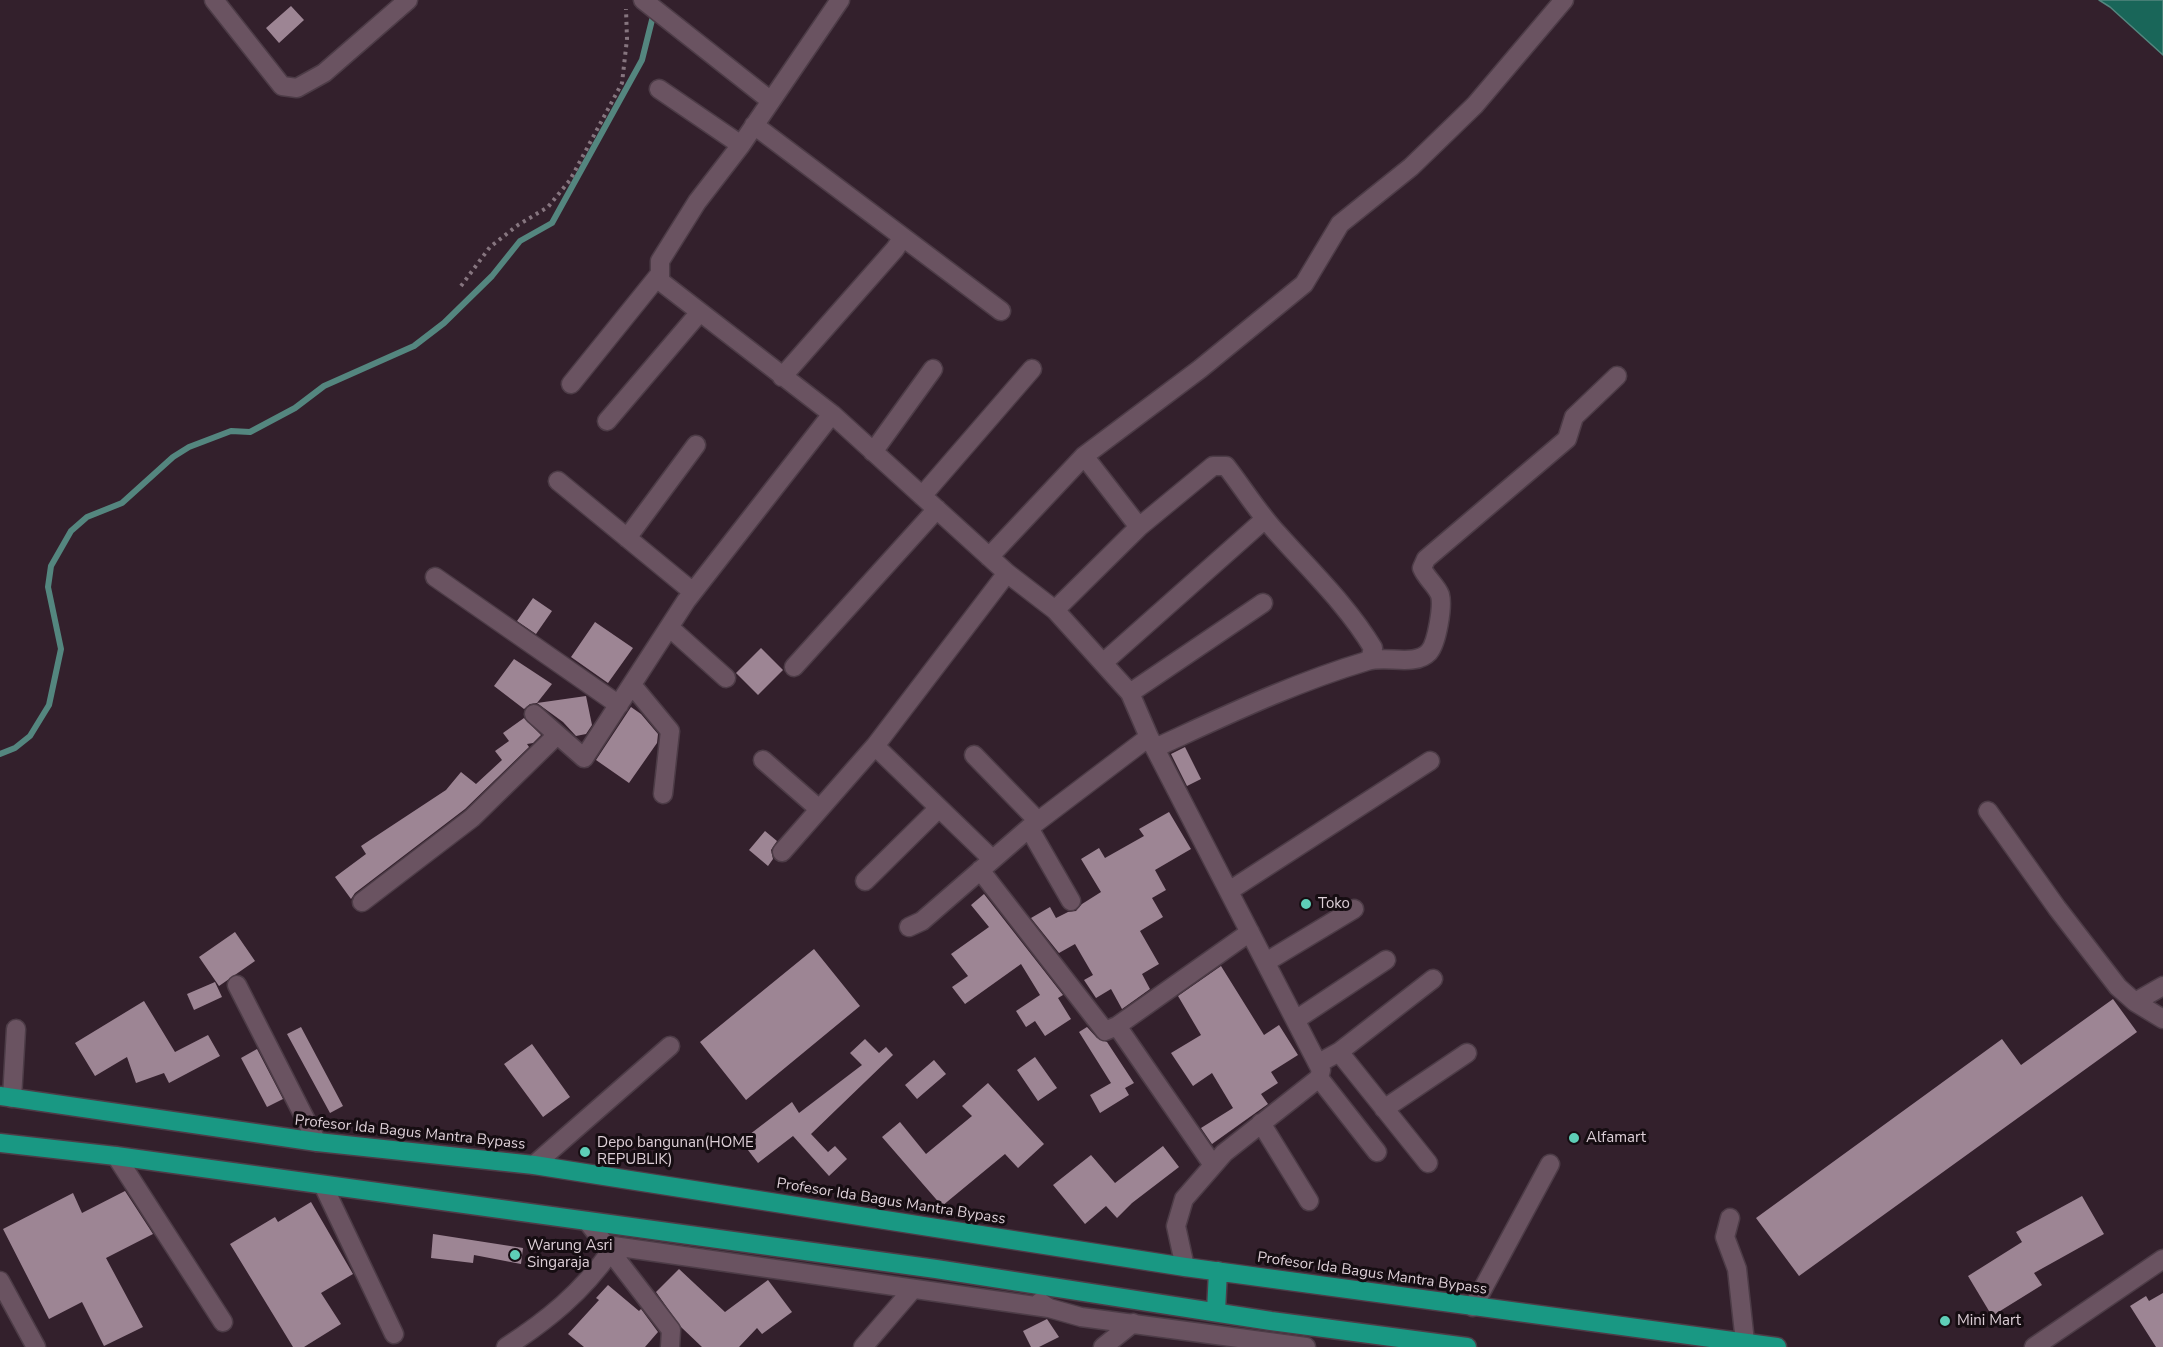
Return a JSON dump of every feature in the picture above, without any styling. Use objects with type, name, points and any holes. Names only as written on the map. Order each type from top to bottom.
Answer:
[{"type":"highway","name":"Profesor Ida Bagus Mantra Bypass","points":[[6,1097],[317,1142],[534,1165],[1185,1267],[1777,1347]]},
{"type":"highway","points":[[0,1143],[116,1156],[1012,1280],[1271,1321],[1467,1347]]},
{"type":"highway","points":[[1216,1311],[1218,1271]]},
{"type":"street","points":[[214,0],[282,86],[297,88],[324,73],[408,0]]},
{"type":"street","points":[[643,0],[771,101]]},
{"type":"street","points":[[840,0],[741,145],[697,202],[660,261],[658,275],[660,281],[832,414],[1007,573],[1055,610],[1130,693],[1152,743],[1297,1019],[1319,1071],[1377,1152]]},
{"type":"street","points":[[989,557],[1084,456],[1200,369],[1304,284],[1340,224],[1411,167],[1475,105],[1564,0]]},
{"type":"street","points":[[659,89],[741,145]]},
{"type":"street","points":[[754,125],[1001,311]]},
{"type":"street","points":[[782,377],[896,249],[903,237]]},
{"type":"street","points":[[572,384],[658,275]]},
{"type":"street","points":[[607,421],[700,312]]},
{"type":"street","points":[[873,452],[933,369]]},
{"type":"street","points":[[922,496],[1032,369]]},
{"type":"street","points":[[909,927],[922,921],[1034,824],[1152,743],[1277,691],[1370,660],[1391,658],[1416,660],[1429,652],[1437,632],[1441,603],[1439,593],[1422,568],[1426,559],[1567,439],[1574,417],[1617,376]]},
{"type":"street","points":[[534,714],[584,758],[693,592],[832,414]]},
{"type":"street","points":[[627,538],[696,445]]},
{"type":"street","points":[[1084,456],[1139,527]]},
{"type":"street","points":[[1055,610],[1139,527],[1213,466],[1220,464],[1226,466],[1265,519],[1313,569],[1361,628],[1373,648],[1370,660]]},
{"type":"street","points":[[558,481],[693,592]]},
{"type":"street","points":[[794,667],[862,589],[937,510]]},
{"type":"street","points":[[1104,662],[1265,519]]},
{"type":"street","points":[[782,852],[875,746],[1007,573]]},
{"type":"street","points":[[435,577],[619,705]]},
{"type":"street","points":[[1130,693],[1263,603]]},
{"type":"street","points":[[669,627],[726,678]]},
{"type":"street","points":[[632,685],[670,731],[663,794]]},
{"type":"street","points":[[362,902],[472,818],[557,735]]},
{"type":"street","points":[[875,746],[939,808],[986,865],[1103,1030],[1117,1026],[1250,932]]},
{"type":"street","points":[[974,754],[1034,824],[1071,901]]},
{"type":"street","points":[[763,760],[819,809]]},
{"type":"street","points":[[1229,891],[1430,761]]},
{"type":"street","points":[[865,881],[939,808]]},
{"type":"street","points":[[1988,810],[2057,908],[2118,987],[2135,1002],[2163,1019]]},
{"type":"street","points":[[1266,963],[1354,909]]},
{"type":"street","points":[[1297,1019],[1386,960]]},
{"type":"street","points":[[1185,1267],[1176,1226],[1181,1206],[1213,1165],[1339,1052],[1433,979]]},
{"type":"street","points":[[237,986],[317,1142]]},
{"type":"street","points":[[2135,1002],[2163,986]]},
{"type":"street","points":[[1117,1026],[1213,1165]]},
{"type":"street","points":[[6,1097],[16,1029]]},
{"type":"street","points":[[534,1165],[670,1046]]},
{"type":"street","points":[[1339,1052],[1428,1163]]},
{"type":"street","points":[[1384,1109],[1467,1053]]},
{"type":"street","points":[[1261,1123],[1309,1202]]},
{"type":"street","points":[[116,1156],[223,1322]]},
{"type":"street","points":[[1473,1307],[1550,1164]]},
{"type":"street","points":[[323,1185],[394,1334]]},
{"type":"street","points":[[1730,1218],[1725,1237],[1737,1269],[1745,1342]]},
{"type":"street","points":[[587,1221],[671,1330],[670,1347]]},
{"type":"street","points":[[608,1248],[1049,1308],[1081,1317],[1273,1345],[1306,1347]]},
{"type":"street","points":[[506,1347],[563,1307],[594,1274],[608,1248]]},
{"type":"street","points":[[2034,1347],[2163,1259]]},
{"type":"street","points":[[1012,1280],[1049,1308]]},
{"type":"street","points":[[0,1281],[36,1347]]},
{"type":"street","points":[[863,1347],[913,1289]]},
{"type":"street","points":[[1271,1321],[1273,1345]]},
{"type":"street","points":[[1103,1347],[1133,1323]]},
{"type":"path","points":[[461,286],[490,247],[518,225],[548,207],[570,180],[622,83],[627,39],[626,0]]},
{"type":"shaded area","points":[[2099,0],[2163,0],[2163,55],[2110,7]]},
{"type":"building","points":[[291,6],[304,20],[279,43],[266,28]]},
{"type":"building","points":[[533,598],[552,611],[536,634],[517,621]]},
{"type":"building","points":[[595,622],[633,648],[608,683],[571,657]]},
{"type":"building","points":[[761,648],[783,670],[758,695],[736,673]]},
{"type":"building","points":[[514,659],[552,684],[537,703],[530,704],[524,709],[494,686]]},
{"type":"building","points":[[586,696],[592,725],[586,734],[576,736],[563,722],[537,703]]},
{"type":"building","points":[[631,707],[641,714],[658,734],[657,743],[629,783],[596,760]]},
{"type":"building","points":[[524,718],[541,735],[533,743],[527,744],[529,747],[465,809],[355,893],[351,899],[335,877],[366,854],[361,846],[446,790],[461,772],[476,784],[502,760],[495,751],[509,741],[503,733]]},
{"type":"building","points":[[1185,747],[1201,779],[1187,786],[1171,754]]},
{"type":"building","points":[[1169,812],[1191,849],[1155,870],[1166,890],[1152,898],[1163,917],[1140,931],[1159,964],[1142,974],[1150,989],[1122,1009],[1111,989],[1096,998],[1084,980],[1093,975],[1075,944],[1059,953],[1031,918],[1050,907],[1056,918],[1076,911],[1082,904],[1101,892],[1081,859],[1099,848],[1105,858],[1144,836],[1139,829]]},
{"type":"building","points":[[765,831],[777,841],[771,850],[773,859],[768,866],[749,850]]},
{"type":"building","points":[[984,894],[1063,995],[1058,998],[1071,1019],[1045,1036],[1035,1021],[1026,1027],[1016,1011],[1040,995],[1021,964],[965,1004],[952,987],[968,976],[951,954],[989,927],[971,905]]},
{"type":"building","points":[[235,932],[255,961],[219,986],[199,957]]},
{"type":"building","points":[[814,949],[860,1006],[746,1100],[700,1042]]},
{"type":"building","points":[[1221,966],[1264,1035],[1279,1025],[1298,1055],[1271,1072],[1278,1083],[1261,1094],[1268,1104],[1212,1144],[1201,1128],[1233,1108],[1212,1073],[1193,1086],[1171,1053],[1201,1035],[1178,996]]},
{"type":"building","points":[[215,982],[222,997],[194,1010],[187,994]]},
{"type":"building","points":[[2113,999],[2137,1032],[1799,1276],[1756,1218],[2002,1039],[2021,1065]]},
{"type":"building","points":[[144,1001],[175,1052],[208,1035],[220,1056],[169,1083],[164,1073],[136,1083],[127,1057],[95,1076],[75,1043]]},
{"type":"building","points":[[301,1027],[343,1106],[330,1113],[287,1034]]},
{"type":"building","points":[[1087,1027],[1097,1038],[1107,1042],[1134,1083],[1125,1088],[1129,1095],[1100,1113],[1090,1095],[1111,1083],[1079,1032]]},
{"type":"building","points":[[865,1039],[879,1053],[886,1047],[893,1055],[811,1134],[828,1152],[835,1146],[847,1159],[829,1176],[793,1136],[758,1163],[741,1141],[792,1102],[799,1113],[862,1065],[850,1053]]},
{"type":"building","points":[[532,1044],[570,1097],[543,1117],[504,1064]]},
{"type":"building","points":[[257,1049],[283,1099],[267,1107],[241,1058]]},
{"type":"building","points":[[1035,1057],[1057,1088],[1038,1101],[1017,1070]]},
{"type":"building","points":[[934,1060],[946,1074],[917,1099],[905,1085]]},
{"type":"building","points":[[988,1083],[1044,1144],[1018,1168],[1005,1154],[942,1206],[882,1137],[900,1122],[926,1154],[972,1116],[962,1106]]},
{"type":"building","points":[[1163,1146],[1179,1167],[1132,1203],[1117,1218],[1106,1206],[1085,1224],[1053,1185],[1091,1155],[1115,1183]]},
{"type":"building","points":[[125,1191],[153,1234],[106,1258],[143,1327],[104,1346],[82,1302],[49,1319],[3,1229],[73,1193],[82,1213]]},
{"type":"building","points":[[2082,1196],[2104,1234],[2034,1273],[2042,1285],[1992,1316],[1968,1276],[2022,1242],[2016,1232]]},
{"type":"building","points":[[311,1202],[353,1274],[321,1293],[341,1324],[304,1347],[293,1347],[230,1244],[275,1217],[278,1222]]},
{"type":"building","points":[[433,1234],[523,1248],[521,1264],[474,1255],[473,1263],[431,1258]]},
{"type":"building","points":[[679,1269],[725,1312],[768,1280],[792,1312],[762,1334],[757,1328],[739,1347],[702,1347],[681,1327],[656,1292]]},
{"type":"building","points":[[608,1285],[639,1311],[641,1309],[658,1332],[645,1347],[584,1347],[568,1334],[599,1300],[596,1298]]},
{"type":"building","points":[[2163,1293],[2163,1347],[2156,1347],[2130,1306],[2146,1296],[2149,1301]]},
{"type":"building","points":[[1047,1319],[1059,1337],[1039,1347],[1031,1347],[1023,1331]]},
{"type":"waterway","points":[[0,754],[15,748],[30,736],[49,705],[61,649],[48,587],[51,566],[71,531],[87,517],[122,503],[173,457],[189,447],[231,431],[250,432],[295,408],[324,386],[414,346],[444,323],[492,276],[520,241],[552,223],[642,60],[654,12]]},
{"type":"place","name":"Toko","points":[[1306,904]]},
{"type":"place","name":"Alfamart","points":[[1574,1138]]},
{"type":"place","name":"Depo bangunan(HOME REPUBLIK)","points":[[585,1152]]},
{"type":"place","name":"Warung Asri Singaraja","points":[[515,1255]]},
{"type":"place","name":"Mini Mart","points":[[1945,1321]]}]
